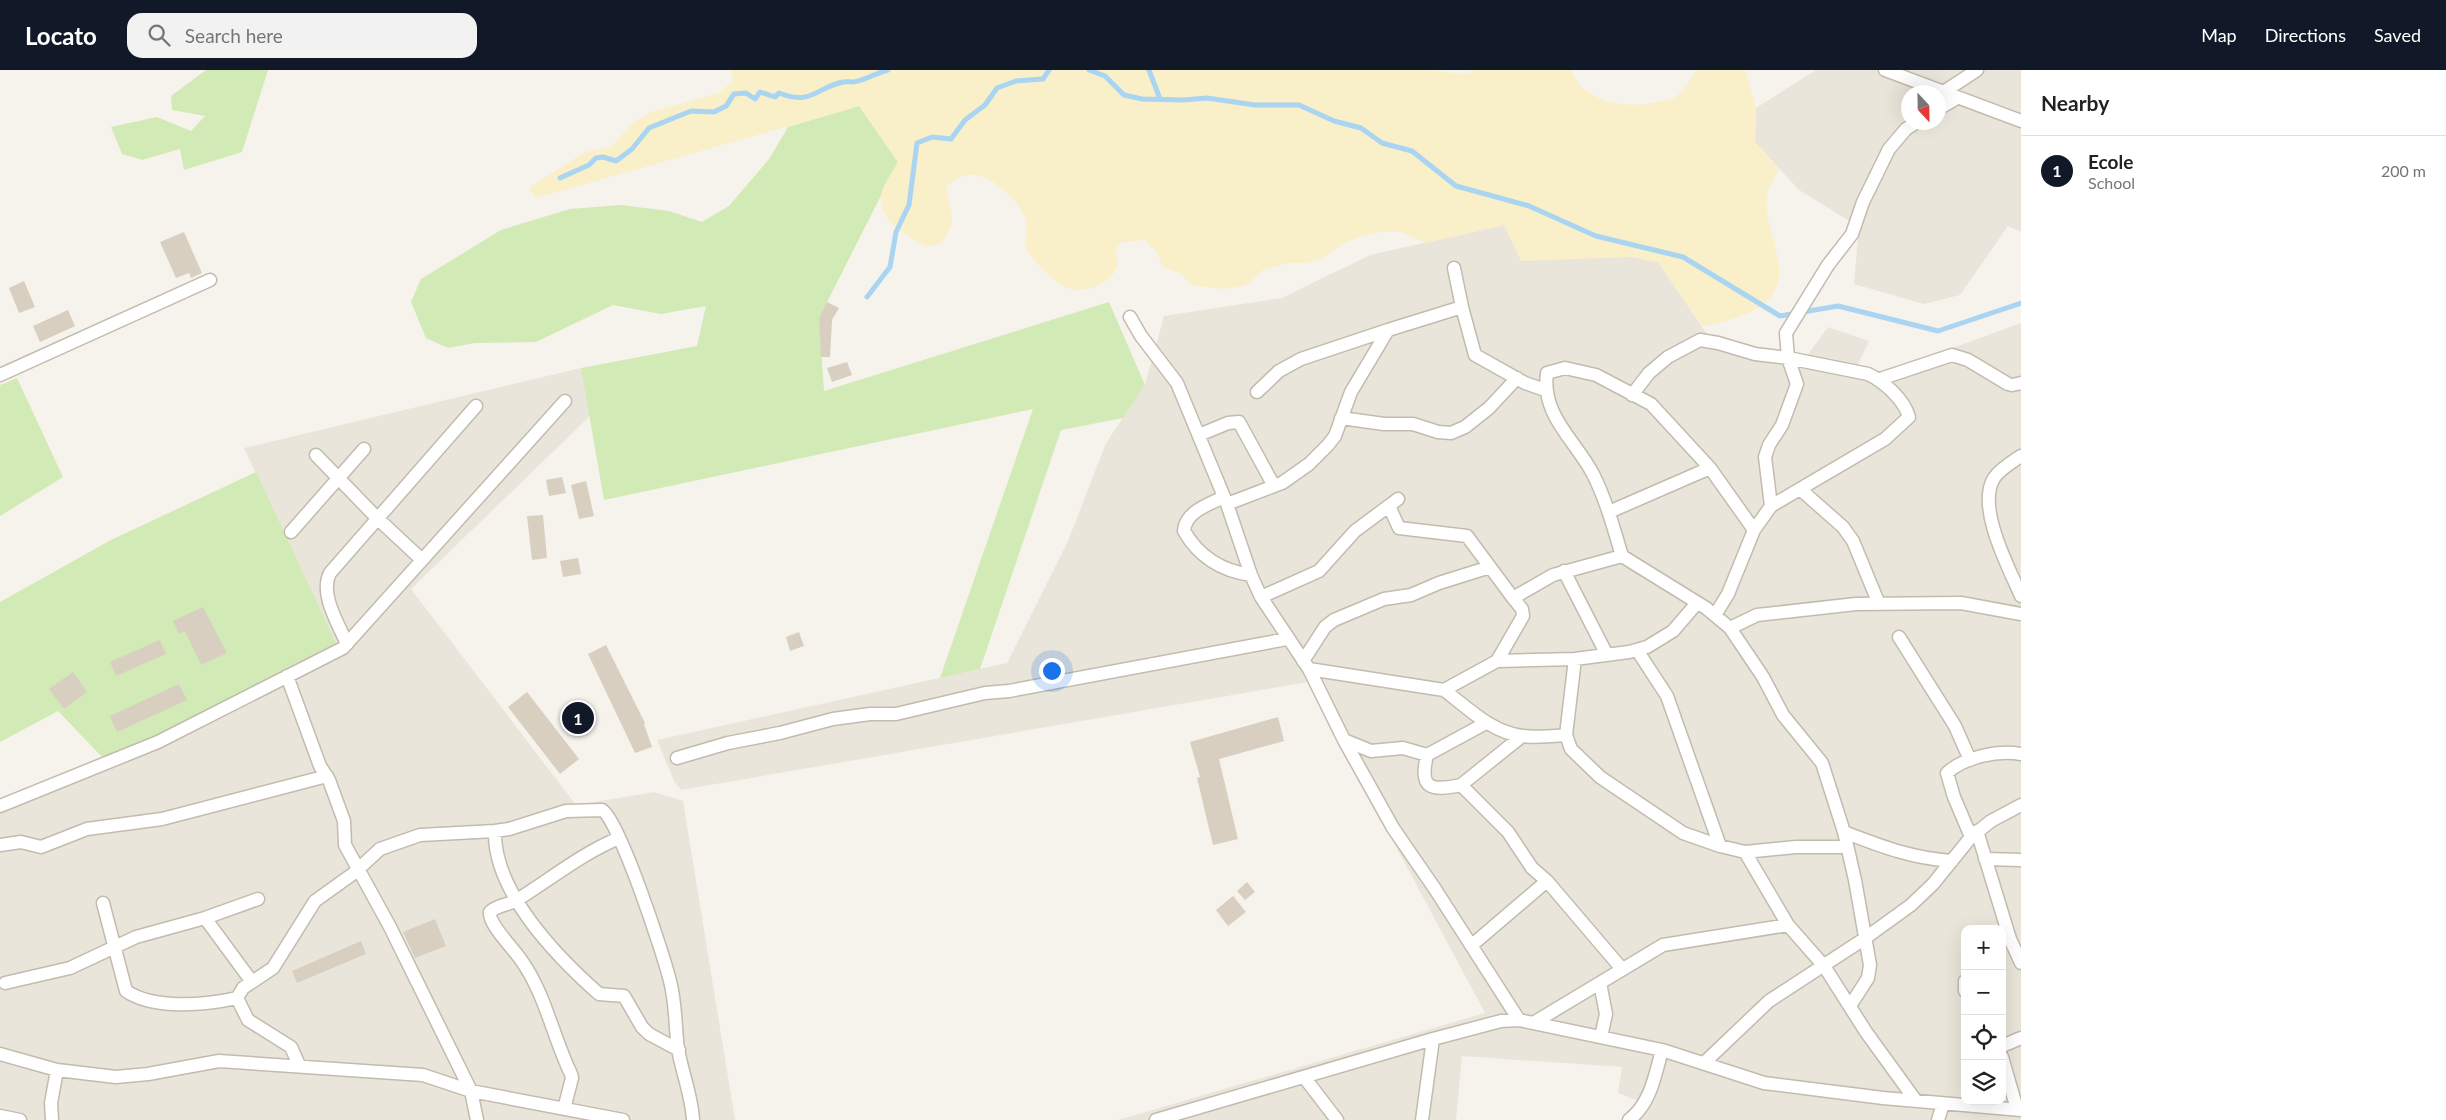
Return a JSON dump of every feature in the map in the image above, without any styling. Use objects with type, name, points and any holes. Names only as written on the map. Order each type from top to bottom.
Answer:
[{"type":"street","points":[[1885,70],[1922,85]]},
{"type":"street","points":[[1946,90],[1977,70]]},
{"type":"street","points":[[1946,94],[2021,121]]},
{"type":"street","points":[[1946,104],[1957,98]]},
{"type":"street","points":[[1771,506],[1765,457],[1785,417],[1797,384],[1788,358],[1786,333],[1828,266],[1852,234],[1863,202],[1889,148],[1905,130]]},
{"type":"street","points":[[1454,268],[1475,356],[1544,390]]},
{"type":"street","points":[[0,375],[210,280]]},
{"type":"street","points":[[1257,392],[1279,371],[1300,359],[1462,307]]},
{"type":"street","points":[[1130,318],[1141,336],[1177,383],[1200,435],[1250,574],[1261,597],[1306,665],[1344,740],[1393,828],[1519,1020]]},
{"type":"street","points":[[1250,574],[1234,572],[1211,561],[1184,532],[1184,524],[1193,514],[1225,501],[1282,483],[1309,464],[1335,436],[1351,392],[1388,330]]},
{"type":"street","points":[[1632,395],[1649,373],[1668,357],[1700,340],[1718,343],[1755,354],[1788,358],[1868,374],[1880,380],[1908,414],[1908,420],[1885,440],[1771,506],[1754,530],[1728,594],[1715,616]]},
{"type":"street","points":[[1880,380],[1952,355],[1968,360],[2012,386],[2021,383]]},
{"type":"street","points":[[1754,530],[1710,468],[1651,404],[1596,375],[1565,368],[1547,373],[1544,390],[1559,425],[1580,453],[1593,475],[1609,512],[1622,556],[1696,603],[1730,628],[1759,671],[1783,715],[1824,766],[1844,832],[1855,880],[1870,973],[1850,1006]]},
{"type":"street","points":[[1341,418],[1384,424],[1413,424],[1438,432],[1451,433],[1465,427],[1489,408],[1517,378]]},
{"type":"street","points":[[0,806],[158,742],[336,652],[347,644],[421,559],[566,401]]},
{"type":"street","points":[[347,644],[332,610],[327,588],[328,577],[377,518],[476,406]]},
{"type":"street","points":[[1200,435],[1228,423],[1239,422],[1274,486]]},
{"type":"street","points":[[291,532],[364,449]]},
{"type":"street","points":[[316,455],[340,477],[377,518],[421,559]]},
{"type":"street","points":[[2021,456],[1994,477],[1990,493],[1991,523],[2021,596]]},
{"type":"street","points":[[1609,512],[1710,468]]},
{"type":"street","points":[[1800,488],[1848,533],[1860,554],[1880,604]]},
{"type":"street","points":[[1261,597],[1319,571],[1355,531],[1393,502],[1399,528],[1467,536],[1522,609],[1523,616],[1498,661]]},
{"type":"street","points":[[1513,598],[1564,571],[1622,556]]},
{"type":"street","points":[[1306,665],[1325,627],[1334,620],[1384,599],[1411,595],[1426,587],[1490,567]]},
{"type":"street","points":[[1564,571],[1607,655]]},
{"type":"street","points":[[1444,690],[1498,661],[1575,659],[1647,647],[1673,631],[1696,603]]},
{"type":"street","points":[[1730,628],[1757,615],[1880,604],[1961,603],[2021,614]]},
{"type":"street","points":[[1899,637],[1955,726],[1970,760]]},
{"type":"street","points":[[678,758],[728,743],[780,733],[833,719],[870,714],[896,714],[985,692],[1025,688],[1287,639]]},
{"type":"street","points":[[1637,650],[1667,696],[1720,846]]},
{"type":"street","points":[[1575,659],[1566,735],[1571,749],[1600,777],[1683,833],[1720,846],[1745,852],[1796,847],[1846,847]]},
{"type":"street","points":[[1306,665],[1444,690],[1486,722],[1522,736],[1566,735]]},
{"type":"street","points":[[287,676],[320,766],[327,776],[344,821],[345,845],[390,927],[471,1091],[477,1120]]},
{"type":"street","points":[[1344,740],[1371,751],[1403,748],[1427,755],[1486,722]]},
{"type":"street","points":[[1427,755],[1425,776],[1432,787],[1440,790],[1461,785],[1522,736]]},
{"type":"street","points":[[2002,925],[1985,859],[1946,777],[1949,771],[1970,760],[2000,753],[2021,754]]},
{"type":"street","points":[[0,845],[20,842],[41,847],[92,828],[168,818],[327,776]]},
{"type":"street","points":[[1461,785],[1508,832],[1532,868],[1547,881],[1622,969]]},
{"type":"street","points":[[1705,1062],[1768,1001],[1796,981],[1824,966],[1911,905],[1974,834],[2006,812],[2021,805]]},
{"type":"street","points":[[103,903],[126,991],[133,996],[188,1004],[216,1003],[237,998],[243,988],[273,968],[315,901],[359,870],[374,853],[403,839],[429,834],[495,831],[566,811],[595,809],[607,812],[619,838],[665,961],[671,983],[678,1050],[693,1120]]},
{"type":"street","points":[[495,831],[498,862],[516,901],[548,941],[594,990],[604,996],[616,994],[624,996],[646,1031],[678,1050]]},
{"type":"street","points":[[1844,832],[1904,854],[1929,860],[1952,861]]},
{"type":"street","points":[[564,1109],[572,1078],[571,1074],[526,966],[489,916],[493,909],[516,901],[585,854],[619,838]]},
{"type":"street","points":[[1745,852],[1788,925],[1824,966],[1866,1032],[1916,1101]]},
{"type":"street","points":[[1985,859],[2021,860]]},
{"type":"street","points":[[1472,946],[1547,881]]},
{"type":"street","points":[[5,983],[70,968],[136,937],[205,918],[258,899]]},
{"type":"street","points":[[205,918],[252,982]]},
{"type":"street","points":[[1535,1022],[1662,946],[1788,925]]},
{"type":"street","points":[[2006,942],[2021,962]]},
{"type":"street","points":[[1600,983],[1606,1014],[1601,1037]]},
{"type":"street","points":[[237,998],[248,1020],[291,1047],[300,1065]]},
{"type":"street","points":[[1156,1120],[1501,1021],[1519,1020],[1535,1022],[1662,1050],[1705,1062],[1764,1083],[1943,1104],[2019,1109],[2003,1060]]},
{"type":"street","points":[[2006,1044],[2021,1038]]},
{"type":"street","points":[[1422,1120],[1434,1039]]},
{"type":"street","points":[[1629,1120],[1645,1103],[1653,1085],[1662,1050]]},
{"type":"street","points":[[0,1054],[57,1070],[116,1077],[148,1074],[219,1060],[430,1076],[471,1091],[623,1120]]},
{"type":"street","points":[[52,1120],[51,1103],[57,1070]]},
{"type":"street","points":[[1304,1077],[1337,1120]]},
{"type":"street","points":[[1938,1120],[1943,1104]]},
{"type":"street","points":[[0,1116],[20,1120]]},
{"type":"shaded area","points":[[1816,70],[2021,70],[2021,232],[2008,226],[1960,295],[1924,304],[1854,284],[1859,227],[1799,190],[1755,142],[1756,108]]},
{"type":"shaded area","points":[[1504,225],[1658,262],[1713,343],[1806,357],[1828,327],[1869,341],[1856,369],[1881,374],[2021,323],[2021,1120],[1636,1120],[1649,1105],[1618,1093],[1622,1067],[1462,1056],[1456,1120],[1118,1120],[1485,1013],[1308,682],[681,790],[675,783],[657,740],[1007,663],[1068,541],[1106,443],[1145,385],[1164,316],[1282,298],[1370,255]]},
{"type":"shaded area","points":[[581,368],[590,416],[411,589],[576,805],[654,792],[683,801],[735,1120],[0,1120],[0,800],[159,737],[337,645],[244,448]]},
{"type":"green space","points":[[206,70],[268,70],[242,152],[184,170],[180,149],[142,160],[122,154],[111,127],[157,117],[191,131],[205,116],[172,110],[171,96]]},
{"type":"green space","points":[[859,106],[898,162],[819,318],[824,391],[1109,302],[1145,385],[1123,418],[1061,430],[980,669],[940,678],[1033,409],[604,500],[581,368],[697,346],[706,306],[661,314],[613,305],[536,342],[475,343],[448,348],[426,338],[411,302],[421,279],[501,230],[570,209],[621,205],[669,211],[702,222],[729,206],[769,159],[788,127]]},
{"type":"green space","points":[[17,378],[63,477],[0,516],[0,385]]},
{"type":"green space","points":[[256,472],[337,645],[159,737],[104,759],[58,711],[0,742],[0,602],[111,540]]},
{"type":"sand","points":[[731,70],[1432,70],[1460,74],[1471,73],[1472,70],[1571,70],[1586,90],[1597,97],[1609,102],[1635,105],[1674,98],[1697,70],[1745,70],[1756,108],[1755,142],[1779,169],[1767,196],[1768,219],[1778,262],[1778,283],[1766,302],[1747,314],[1702,326],[1658,262],[1631,257],[1521,261],[1504,225],[1426,243],[1401,232],[1381,232],[1361,236],[1343,244],[1322,258],[1305,263],[1288,263],[1263,270],[1245,286],[1222,289],[1191,285],[1181,274],[1163,267],[1157,253],[1145,240],[1123,242],[1116,248],[1118,263],[1116,270],[1111,276],[1097,286],[1088,289],[1072,289],[1054,280],[1025,249],[1026,222],[1024,215],[1006,192],[998,185],[981,176],[970,175],[962,177],[946,187],[952,223],[940,244],[926,246],[896,228],[885,214],[881,197],[885,184],[898,162],[859,106],[536,198],[530,190],[530,187],[585,152],[611,147],[635,121],[652,112],[719,93],[733,81]]},
{"type":"building","points":[[184,232],[202,273],[191,278],[189,273],[176,278],[160,242]]},
{"type":"building","points":[[24,281],[35,307],[19,313],[9,288]]},
{"type":"building","points":[[827,302],[839,308],[832,320],[830,357],[821,357],[819,318]]},
{"type":"building","points":[[68,310],[75,326],[40,342],[33,326]]},
{"type":"building","points":[[847,362],[852,375],[832,382],[827,368]]},
{"type":"building","points":[[562,477],[566,493],[549,496],[546,480]]},
{"type":"building","points":[[586,481],[594,516],[579,519],[571,485]]},
{"type":"building","points":[[543,515],[547,558],[532,560],[527,516]]},
{"type":"building","points":[[578,558],[581,574],[563,577],[560,561]]},
{"type":"building","points":[[203,607],[227,653],[201,665],[185,631],[179,634],[173,621]]},
{"type":"building","points":[[799,632],[804,646],[790,651],[786,637]]},
{"type":"building","points":[[160,640],[166,654],[116,676],[110,662]]},
{"type":"building","points":[[606,645],[645,723],[652,747],[635,753],[588,654]]},
{"type":"building","points":[[73,672],[87,692],[64,709],[49,689]]},
{"type":"building","points":[[179,684],[187,700],[117,732],[110,716]]},
{"type":"building","points":[[527,692],[579,759],[560,774],[508,707]]},
{"type":"building","points":[[1278,717],[1284,741],[1219,759],[1238,839],[1213,845],[1197,778],[1200,777],[1190,742]]},
{"type":"building","points":[[1247,882],[1255,892],[1245,900],[1237,891]]},
{"type":"building","points":[[1233,896],[1246,912],[1228,926],[1216,910]]},
{"type":"building","points":[[435,919],[446,946],[415,958],[403,932]]},
{"type":"building","points":[[361,941],[366,954],[297,983],[292,971]]},
{"type":"waterway","points":[[560,178],[589,165],[596,158],[603,157],[616,161],[632,149],[649,128],[691,111],[714,112],[726,106],[734,94],[746,93],[755,99],[760,92],[775,97],[779,93],[807,97],[834,84],[856,82],[888,70]]},
{"type":"waterway","points":[[867,297],[890,267],[896,232],[909,205],[917,143],[932,137],[951,139],[965,120],[985,105],[997,88],[1016,81],[1043,79],[1049,70]]},
{"type":"waterway","points":[[1089,70],[1105,76],[1124,95],[1142,99],[1183,100],[1207,98],[1255,105],[1299,105],[1334,121],[1361,128],[1382,143],[1412,151],[1456,186],[1529,206],[1596,236],[1683,257],[1780,316],[1838,306],[1938,331],[2021,303]]},
{"type":"waterway","points":[[1149,70],[1160,99]]},
{"type":"place","name":"Ecole","points":[[578,718]]}]
